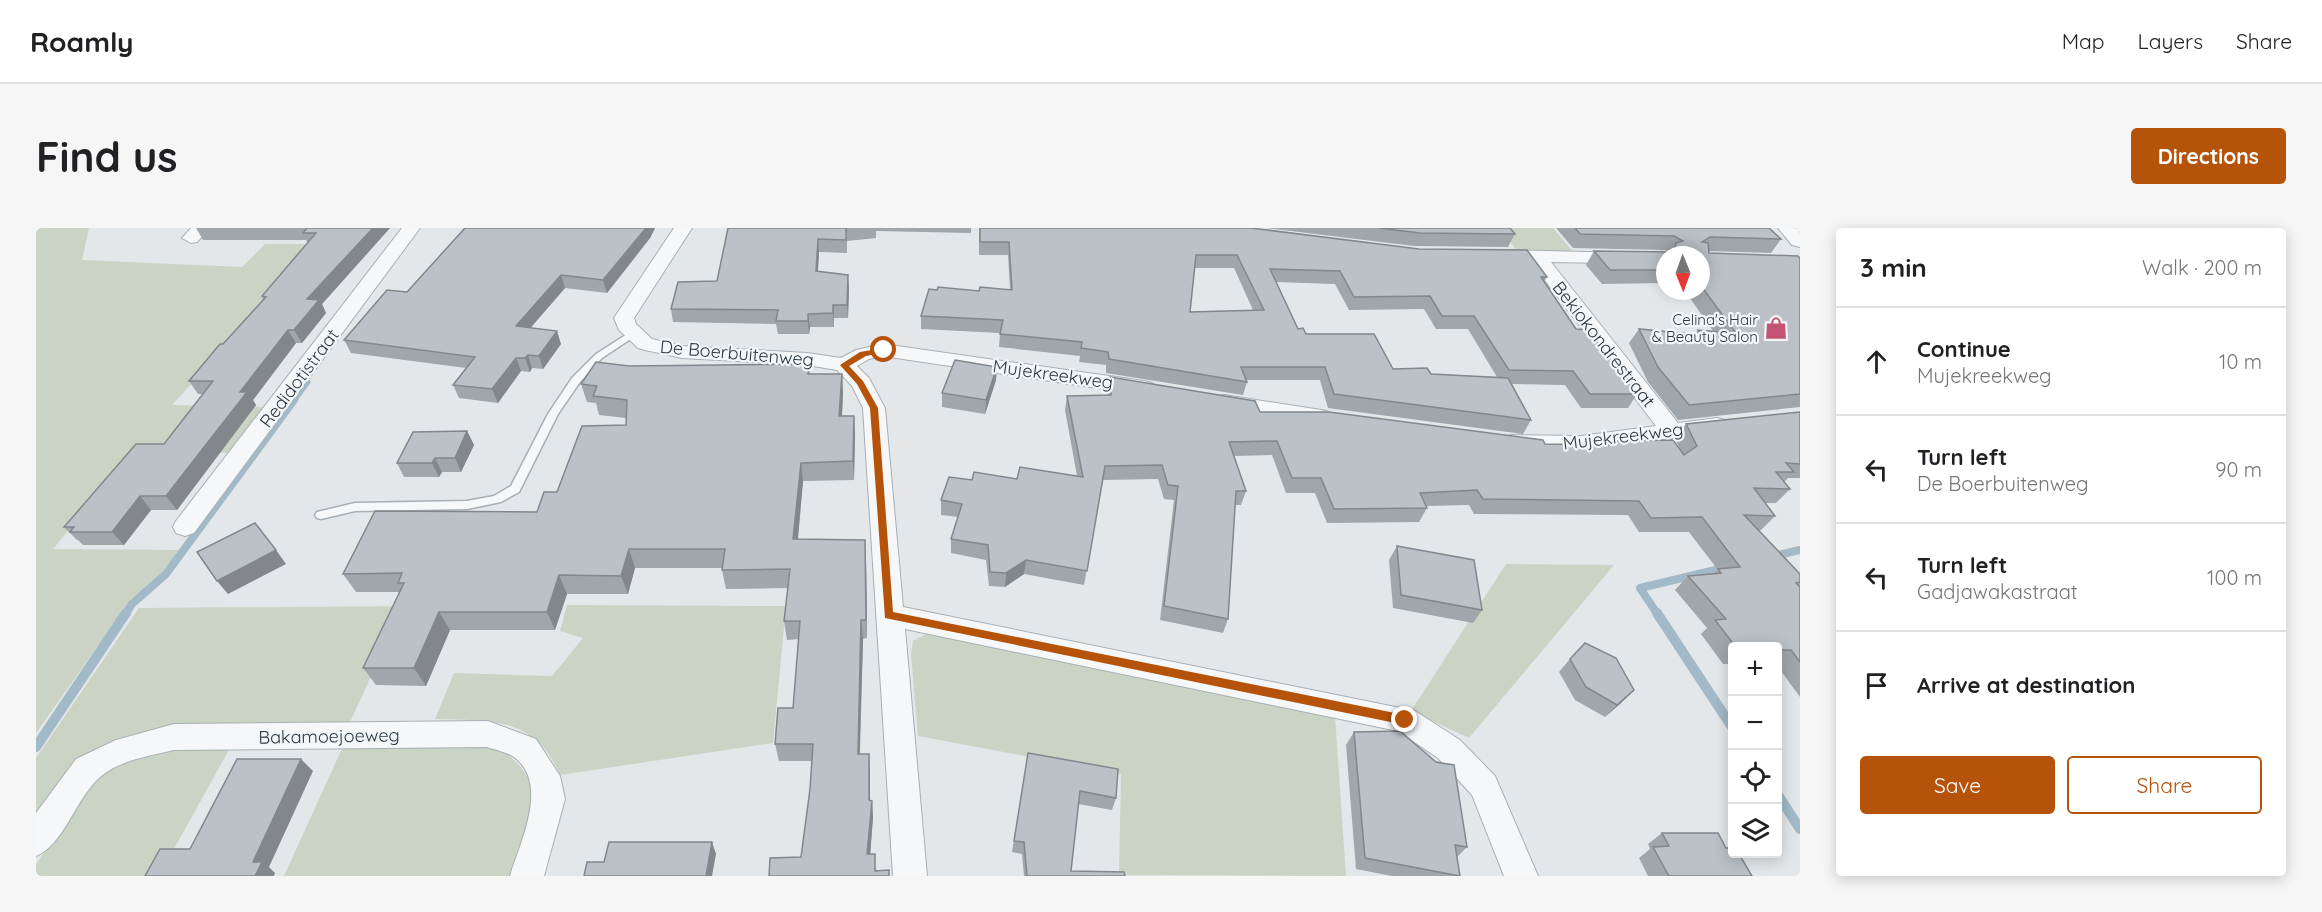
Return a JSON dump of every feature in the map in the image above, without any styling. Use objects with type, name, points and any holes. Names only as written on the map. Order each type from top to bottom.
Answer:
[{"type":"street","name":"Redidotistraat","points":[[185,527],[411,228]]},
{"type":"street","points":[[632,334],[624,318],[682,228]]},
{"type":"street","points":[[1789,228],[1800,240]]},
{"type":"street","points":[[1481,256],[1656,258]]},
{"type":"street","name":"Bekiokondrestraat","points":[[1537,257],[1671,430]]},
{"type":"street","name":"De Boerbuitenweg","points":[[632,334],[645,344],[682,352],[742,357],[807,358],[844,365]]},
{"type":"street","name":"Mujekreekweg","points":[[844,365],[863,354],[884,350],[1161,391]]},
{"type":"street","points":[[844,365],[861,383],[874,408],[888,615],[910,876]]},
{"type":"street","points":[[1207,399],[1345,420]]},
{"type":"street","name":"Mujekreekweg","points":[[1497,441],[1520,444],[1581,444],[1671,430],[1741,423]]},
{"type":"street","points":[[888,615],[1405,720],[1449,748],[1484,786],[1521,876]]},
{"type":"street","name":"Bakamoejoeweg","points":[[36,841],[89,767],[133,746],[174,737],[488,734],[525,748],[545,776],[549,799],[526,876]]},
{"type":"lane","points":[[321,515],[354,507],[466,505],[497,499],[515,489],[553,414],[576,380],[599,356],[632,334]]},
{"type":"shaded area","points":[[36,228],[89,228],[82,260],[242,267],[265,244],[320,244],[172,405],[265,407],[232,453],[134,451],[53,549],[180,550],[164,573],[131,599],[36,733]]},
{"type":"shaded area","points":[[1500,228],[1553,228],[1573,252],[1518,252]]},
{"type":"shaded area","points":[[1506,564],[1614,565],[1469,738],[1411,711]]},
{"type":"shaded area","points":[[567,605],[786,606],[773,743],[560,775],[550,756],[538,742],[524,732],[493,722],[435,719],[454,673],[552,676],[583,638],[560,631]]},
{"type":"shaded area","points":[[404,606],[350,722],[200,725],[150,732],[36,816],[36,758],[139,608]]},
{"type":"shaded area","points":[[930,632],[1335,716],[1346,876],[1119,875],[1121,774],[918,736],[911,654],[913,641]]},
{"type":"shaded area","points":[[345,742],[494,745],[513,759],[525,774],[531,788],[533,804],[512,876],[284,876]]},
{"type":"shaded area","points":[[230,748],[159,876],[36,876],[36,865],[83,792],[98,773],[141,751]]},
{"type":"building","points":[[307,228],[373,228],[307,299],[319,300],[294,330],[288,330],[240,392],[247,392],[166,496],[140,496],[112,532],[70,532],[74,527],[64,527],[136,444],[164,444],[213,381],[189,381],[220,344],[223,344],[266,297],[262,296],[316,233],[303,233]]},
{"type":"building","points":[[465,228],[646,228],[603,280],[561,275],[516,326],[557,331],[539,356],[528,355],[525,358],[516,358],[492,389],[453,385],[475,357],[344,340],[387,290],[407,292]]},
{"type":"building","points":[[728,228],[846,228],[846,240],[818,239],[816,271],[848,275],[847,305],[833,305],[833,313],[808,314],[808,321],[776,321],[778,310],[671,309],[678,282],[717,281]]},
{"type":"building","points":[[980,228],[1251,228],[1419,249],[1527,250],[1547,277],[1541,277],[1576,329],[1588,330],[1637,394],[1590,394],[1573,371],[1509,370],[1474,316],[1442,316],[1430,296],[1354,297],[1340,271],[1270,269],[1298,329],[1303,328],[1306,334],[1374,334],[1393,369],[1427,368],[1431,374],[1508,378],[1531,420],[1334,394],[1325,367],[1241,367],[1247,382],[1109,359],[1108,352],[1081,348],[1082,342],[1000,334],[1003,320],[921,316],[929,289],[937,290],[938,287],[979,291],[980,287],[1012,290],[1009,242],[980,242]],"holes":[[[1196,255],[1237,255],[1264,310],[1190,312]]]},
{"type":"building","points":[[1379,228],[1510,228],[1515,234],[1420,233]]},
{"type":"building","points":[[1575,228],[1769,228],[1781,239],[1710,237],[1702,242],[1708,243],[1708,246],[1675,246],[1676,243],[1683,241],[1674,236],[1580,234]]},
{"type":"building","points":[[1594,251],[1656,252],[1656,270],[1610,270]]},
{"type":"building","points":[[1710,253],[1798,256],[1800,258],[1800,394],[1689,405],[1658,367],[1639,329],[1701,335],[1698,330],[1736,333],[1710,298]]},
{"type":"building","points":[[955,360],[997,367],[986,400],[942,393]]},
{"type":"building","points":[[596,362],[629,366],[809,364],[808,374],[842,374],[839,416],[854,416],[853,461],[801,463],[793,539],[865,540],[866,620],[861,620],[858,754],[869,754],[869,800],[872,801],[867,854],[875,854],[875,871],[889,870],[889,876],[769,876],[770,858],[801,857],[810,789],[813,744],[775,744],[778,708],[793,708],[800,621],[784,621],[790,569],[722,570],[725,549],[629,549],[621,576],[559,575],[547,612],[439,612],[414,668],[363,668],[404,583],[398,583],[402,573],[343,574],[375,511],[537,512],[544,492],[557,492],[582,426],[626,425],[627,400],[593,396],[597,386],[581,384]]},
{"type":"building","points":[[1110,377],[1255,401],[1260,412],[1329,412],[1543,440],[1545,444],[1612,445],[1609,441],[1673,440],[1684,455],[1697,446],[1686,424],[1800,412],[1800,464],[1786,463],[1794,472],[1776,472],[1790,489],[1754,488],[1775,516],[1744,515],[1800,574],[1800,582],[1796,583],[1800,587],[1800,662],[1791,650],[1782,650],[1782,642],[1732,642],[1715,620],[1726,619],[1688,576],[1721,573],[1718,569],[1740,567],[1702,517],[1651,518],[1639,501],[1483,499],[1477,490],[1420,493],[1427,508],[1334,509],[1321,478],[1292,478],[1277,441],[1229,442],[1246,491],[1236,491],[1228,619],[1164,606],[1178,486],[1168,485],[1162,465],[1105,466],[1087,571],[1026,560],[1006,573],[990,572],[988,545],[951,539],[962,504],[941,500],[949,477],[972,480],[974,472],[1017,479],[1020,467],[1083,477],[1067,396],[1111,395]]},
{"type":"building","points":[[467,431],[455,458],[435,458],[432,463],[397,463],[413,432]]},
{"type":"building","points":[[255,523],[276,550],[217,581],[197,552]]},
{"type":"building","points":[[1397,546],[1474,560],[1482,610],[1401,595]]},
{"type":"building","points":[[1585,643],[1616,658],[1634,690],[1617,705],[1586,687],[1570,659]]},
{"type":"building","points":[[1400,731],[1436,762],[1454,765],[1467,847],[1455,845],[1460,876],[1365,858],[1354,732]]},
{"type":"building","points":[[1028,753],[1118,769],[1116,798],[1080,791],[1071,871],[1124,872],[1125,876],[1027,876],[1024,842],[1014,841]]},
{"type":"building","points":[[237,759],[301,759],[253,862],[262,862],[255,876],[145,876],[160,849],[190,849]]},
{"type":"building","points":[[1662,833],[1718,833],[1728,848],[1728,858],[1741,858],[1752,876],[1669,876],[1653,847],[1669,846]]},
{"type":"building","points":[[609,842],[712,842],[706,876],[584,876],[587,862],[604,862]]},
{"type":"waterway","points":[[292,402],[307,382]]},
{"type":"waterway","points":[[125,615],[132,604],[166,574],[294,400]]},
{"type":"waterway","points":[[1770,557],[1800,550]]},
{"type":"waterway","points":[[1658,615],[1640,588],[1728,567]]},
{"type":"waterway","points":[[36,747],[126,613]]},
{"type":"waterway","points":[[1657,613],[1728,721]]},
{"type":"waterway","points":[[1782,801],[1800,829]]},
{"type":"place","name":"Celina's Hair & Beauty Salon","points":[[1776,328]]},
{"type":"route","points":[[884,350],[863,354],[844,365],[861,383],[874,408],[888,615],[1405,720]]}]
